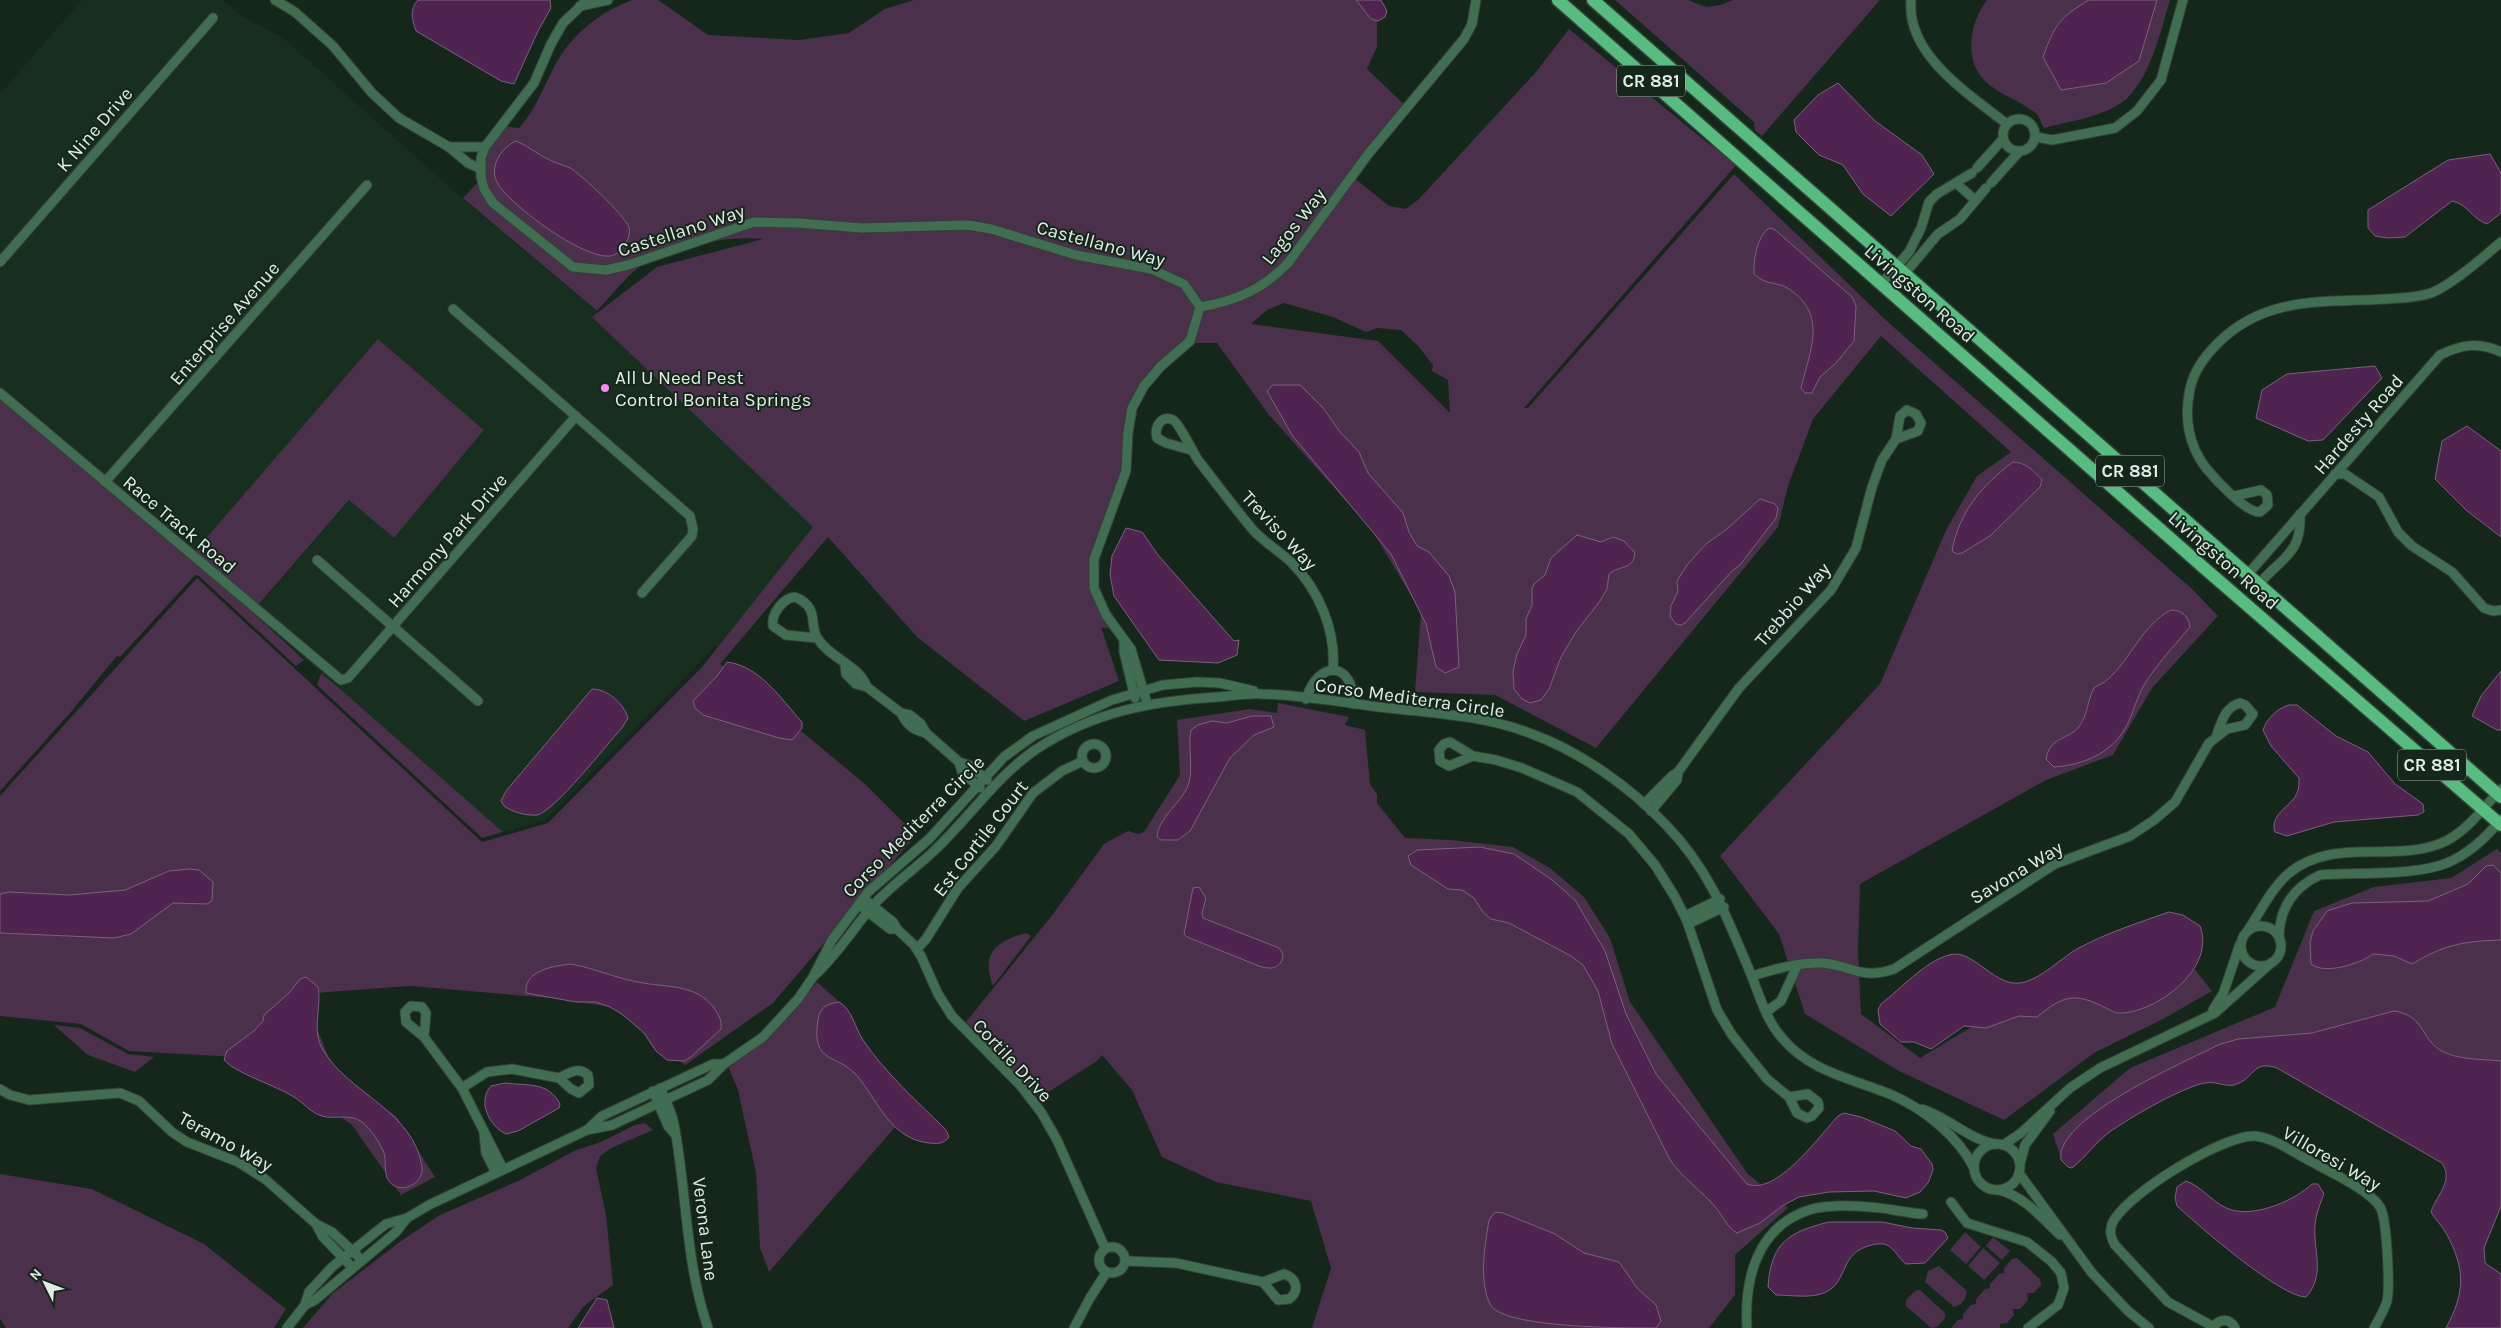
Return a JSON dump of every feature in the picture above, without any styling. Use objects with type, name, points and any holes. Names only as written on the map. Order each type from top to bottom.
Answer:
[{"type":"main road","name":"Livingston Road","points":[[1558,0],[1885,288],[2500,822]]},
{"type":"main road","name":"Livingston Road","points":[[1593,0],[2500,793]]},
{"type":"street","points":[[275,0],[295,12],[333,46],[372,94],[392,112],[415,130],[449,147],[468,163],[481,169]]},
{"type":"street","name":"Castellano Way","points":[[608,0],[583,3],[563,23],[550,44],[534,82],[485,147],[481,169],[484,189],[493,203],[573,267],[606,270],[628,265],[754,222],[862,228],[968,225],[991,229],[1076,255],[1151,269],[1184,284],[1200,307]]},
{"type":"street","name":"Lagos Way","points":[[1200,307],[1222,303],[1246,295],[1272,278],[1288,263],[1369,153],[1464,39],[1472,24],[1476,0]]},
{"type":"street","points":[[1911,0],[1913,28],[1923,48],[1967,92],[2007,124]]},
{"type":"street","points":[[2036,137],[2052,140],[2115,128],[2137,111],[2161,80],[2183,0]]},
{"type":"street","name":"K Nine Drive","points":[[0,262],[213,18]]},
{"type":"street","points":[[1885,288],[1938,234],[1960,219],[2019,152],[2032,146],[2036,137],[2034,127],[2026,120],[2016,119],[2007,124],[2003,139],[1975,171],[1937,194],[1929,202],[1917,238],[1901,270]]},
{"type":"street","points":[[2003,139],[2009,148],[2019,152]]},
{"type":"street","points":[[449,147],[485,147]]},
{"type":"street","points":[[1956,183],[1975,200]]},
{"type":"street","name":"Enterprise Avenue","points":[[105,482],[366,185]]},
{"type":"street","points":[[2234,496],[2214,477],[2201,461],[2188,426],[2187,404],[2193,378],[2205,355],[2229,332],[2264,312],[2284,306],[2311,301],[2401,298],[2431,293],[2449,282],[2501,242]]},
{"type":"street","points":[[1137,706],[1138,691],[1131,649],[1103,609],[1094,588],[1094,559],[1126,471],[1128,433],[1132,408],[1144,386],[1161,366],[1190,341],[1200,307]]},
{"type":"street","points":[[453,309],[690,516],[693,529],[692,536],[642,593]]},
{"type":"street","name":"Hardesty Road","points":[[2248,574],[2440,354],[2455,347],[2475,344],[2501,352]]},
{"type":"street","name":"Race Track Road","points":[[0,393],[339,680]]},
{"type":"street","name":"Harmony Park Drive","points":[[339,680],[348,678],[394,627],[576,416]]},
{"type":"street","name":"Trebbio Way","points":[[1644,804],[1678,772],[1740,688],[1831,590],[1856,548],[1872,487],[1882,460],[1896,438]]},
{"type":"street","name":"Treviso Way","points":[[1191,450],[1254,530],[1290,561],[1315,593],[1331,635],[1333,670]]},
{"type":"street","points":[[2335,474],[2345,474],[2379,497],[2398,532],[2412,546],[2452,572],[2484,608],[2493,611],[2501,610]]},
{"type":"street","points":[[2259,584],[2294,549],[2300,534],[2300,514]]},
{"type":"street","points":[[316,560],[478,701]]},
{"type":"street","points":[[817,638],[786,636],[773,626],[774,613],[786,599],[795,597],[806,604],[811,612],[817,638],[845,665],[854,669],[864,680],[867,687],[901,713],[905,722],[916,731],[926,734],[959,762],[969,764],[993,786]]},
{"type":"street","points":[[1306,699],[1317,676],[1323,672],[1333,670],[1347,676],[1353,688],[1354,704]]},
{"type":"street","name":"Corso Mediterra Circle","points":[[813,977],[832,940],[860,901],[877,882],[929,840],[1004,757],[1033,736],[1085,710],[1138,691],[1197,682],[1235,685],[1261,694]]},
{"type":"street","points":[[1138,691],[1147,703]]},
{"type":"street","name":"Corso Mediterra Circle","points":[[287,1328],[305,1305],[310,1292],[343,1258],[386,1224],[407,1218],[429,1205],[587,1130],[612,1126],[708,1080],[724,1064],[752,1046],[775,1025],[813,977],[839,951],[870,909],[941,845],[1012,767],[1040,747],[1097,720],[1147,703],[1193,697],[1261,694],[1460,717],[1506,725],[1527,732],[1583,759],[1644,804],[1692,855],[1722,903],[1766,1012],[1780,1037],[1797,1054],[1813,1064],[1834,1074],[1895,1096],[1916,1108],[1950,1121],[1978,1139],[2014,1152],[2019,1169],[2074,1248],[2112,1295],[2148,1328]]},
{"type":"street","name":"Savona Way","points":[[1752,976],[1783,966],[1797,966],[1809,963],[1826,964],[1862,974],[1879,974],[1894,969],[2055,864],[2130,836],[2154,820],[2175,802],[2209,743],[2218,734]]},
{"type":"street","points":[[1473,756],[1496,760],[1548,778],[1577,792],[1629,834],[1655,865],[1687,920],[1718,1010],[1747,1056],[1767,1078],[1789,1097]]},
{"type":"street","name":"Est Cortile Court","points":[[917,949],[926,939],[958,888],[996,846],[1033,793],[1062,771],[1083,761]]},
{"type":"street","points":[[959,762],[962,772],[986,794]]},
{"type":"street","name":"Trebbio Way","points":[[1651,811],[1677,780],[1678,772]]},
{"type":"street","points":[[2206,1018],[2224,994],[2242,940],[2276,886],[2288,874],[2309,860],[2340,853],[2430,847],[2460,833],[2500,793]]},
{"type":"street","points":[[1974,1168],[1978,1155],[1988,1146],[1999,1145],[2021,1133],[2059,1099],[2100,1068],[2206,1018],[2224,1005],[2279,954],[2281,942],[2279,936],[2284,908],[2294,893],[2309,880],[2320,875],[2417,869],[2446,863],[2470,850],[2500,822]]},
{"type":"street","name":"Cortile Drive","points":[[860,901],[890,929],[897,929],[917,949],[938,994],[952,1016],[1014,1078],[1041,1112],[1057,1140],[1106,1248]]},
{"type":"street","points":[[1687,920],[1722,903]]},
{"type":"street","points":[[2248,930],[2265,926],[2279,936]]},
{"type":"street","points":[[2242,940],[2242,953],[2246,959],[2257,966],[2271,963]]},
{"type":"street","points":[[1766,1012],[1781,1000],[1797,966]]},
{"type":"street","points":[[424,1036],[462,1088],[500,1171]]},
{"type":"street","name":"Corso Mediterra Circle","points":[[587,1130],[602,1116],[713,1064],[724,1064]]},
{"type":"street","points":[[462,1088],[479,1076],[500,1069],[512,1069],[559,1078]]},
{"type":"street","name":"Teramo Way","points":[[0,1089],[10,1095],[29,1100],[97,1093],[120,1093],[139,1102],[172,1132],[187,1142],[238,1162],[265,1179],[316,1224],[332,1232],[361,1259]]},
{"type":"street","name":"Verona Lane","points":[[657,1090],[674,1124],[674,1133],[682,1166],[691,1268],[708,1328]]},
{"type":"street","points":[[1999,1190],[2012,1185],[2019,1169],[2021,1153],[2059,1099]]},
{"type":"street","name":"Corso Mediterra Circle","points":[[1916,1108],[1956,1142],[1974,1168],[1975,1175],[1984,1186],[2009,1193],[2022,1201],[2074,1248]]},
{"type":"street","name":"Villoresi Way","points":[[2235,1328],[2232,1322],[2224,1320],[2217,1323],[2214,1328],[2168,1302],[2116,1245],[2110,1237],[2110,1230],[2118,1214],[2160,1178],[2217,1148],[2242,1138],[2254,1136],[2273,1141],[2332,1173],[2369,1195],[2380,1206],[2385,1220],[2388,1298],[2374,1328]]},
{"type":"street","points":[[1951,1202],[1967,1223],[1976,1228],[1999,1231],[2027,1242],[2051,1261],[2061,1273],[2064,1288],[2058,1305],[2028,1328]]},
{"type":"street","points":[[1747,1328],[1746,1307],[1753,1265],[1762,1245],[1777,1228],[1787,1221],[1811,1209],[1825,1208],[1868,1207],[1923,1214]]},
{"type":"street","name":"Corso Mediterra Circle","points":[[305,1305],[315,1300],[361,1259],[396,1232],[407,1218]]},
{"type":"street","name":"Teramo Way","points":[[316,1224],[323,1237],[352,1267]]},
{"type":"street","points":[[1106,1248],[1119,1248],[1123,1252],[1126,1261],[1122,1270],[1116,1273],[1106,1273],[1100,1267],[1098,1259],[1106,1248]]},
{"type":"street","points":[[1126,1261],[1181,1264],[1263,1282]]},
{"type":"street","points":[[1074,1328],[1106,1273]]},
{"type":"shaded area","points":[[82,0],[223,0],[240,15],[283,38],[463,199],[819,499],[829,514],[723,648],[715,646],[546,820],[503,832],[252,613],[350,500],[394,538],[484,430],[378,339],[191,557],[0,393],[0,94]]},
{"type":"shaded area","points":[[418,0],[550,0],[551,8],[538,31],[514,84],[501,81],[416,31],[412,11]]},
{"type":"shaded area","points":[[632,0],[658,0],[708,35],[799,40],[849,33],[885,9],[914,0],[1356,0],[1371,19],[1377,20],[1377,47],[1367,69],[1410,110],[1394,126],[1353,177],[1389,206],[1406,209],[1419,199],[1536,72],[1569,29],[1710,145],[1725,152],[1738,163],[1524,408],[1528,408],[1734,174],[1890,324],[2191,588],[2218,616],[2152,688],[2113,755],[2046,780],[1860,884],[1858,951],[1861,1014],[1920,1058],[1973,1026],[2182,953],[2212,991],[2163,1019],[2094,1053],[2004,1120],[1899,1071],[1805,1014],[1779,934],[1720,856],[1880,684],[1946,530],[1977,476],[2011,452],[1881,336],[1813,419],[1788,486],[1778,527],[1596,748],[1495,695],[1415,692],[1421,612],[1372,530],[1269,415],[1217,343],[1187,343],[1140,395],[1129,458],[1097,570],[1097,588],[1123,631],[1101,627],[1119,681],[1024,721],[917,637],[828,537],[720,664],[865,784],[916,835],[773,1003],[685,1065],[619,1008],[550,998],[410,986],[315,993],[313,1018],[336,1076],[396,1116],[435,1177],[401,1195],[352,1125],[258,1058],[129,1051],[81,1024],[0,1016],[0,796],[197,578],[482,842],[548,823],[702,667],[813,527],[592,317],[657,267],[763,239],[751,238],[707,242],[664,253],[637,268],[597,311],[463,198],[483,177],[486,148],[501,126],[519,128],[535,106],[554,67],[568,45],[597,18]],"holes":[[[1284,303],[1333,317],[1366,332],[1377,328],[1401,330],[1418,346],[1433,365],[1432,371],[1448,380],[1450,413],[1378,341],[1251,324],[1267,310]]]},
{"type":"shaded area","points":[[1356,0],[1381,0],[1387,11],[1385,17],[1378,21],[1371,19]]},
{"type":"shaded area","points":[[1615,0],[1688,0],[1706,7],[1720,5],[1733,0],[1880,0],[1762,136],[1755,130],[1754,122]]},
{"type":"shaded area","points":[[1987,0],[2170,0],[2151,59],[2136,88],[2126,99],[2115,107],[2098,114],[2044,128],[2036,113],[1996,90],[1978,72],[1971,52],[1971,41],[1976,19]]},
{"type":"shaded area","points":[[2089,0],[2157,0],[2139,61],[2106,83],[2061,90],[2043,57],[2059,23],[2064,17]]},
{"type":"shaded area","points":[[1838,83],[1875,121],[1922,155],[1934,174],[1891,216],[1863,194],[1843,165],[1819,155],[1796,132],[1794,120],[1818,95]]},
{"type":"shaded area","points":[[516,141],[547,159],[570,168],[602,195],[629,227],[628,239],[621,250],[614,255],[603,256],[587,251],[552,231],[505,193],[495,178],[495,165],[505,148]]},
{"type":"shaded area","points":[[2490,154],[2501,173],[2501,213],[2487,224],[2477,219],[2462,205],[2452,201],[2405,237],[2388,238],[2375,236],[2368,228],[2368,210],[2448,160]]},
{"type":"shaded area","points":[[1769,228],[1774,229],[1852,297],[1856,306],[1854,341],[1836,363],[1820,377],[1812,393],[1805,393],[1801,388],[1813,334],[1809,310],[1801,299],[1789,289],[1767,282],[1754,274],[1754,262],[1759,243],[1761,237]]},
{"type":"shaded area","points":[[378,339],[484,430],[394,538],[349,500],[252,612],[304,660],[296,666],[199,576],[195,575],[120,657],[117,656],[70,713],[0,791],[0,393],[190,557]]},
{"type":"shaded area","points":[[2375,366],[2382,378],[2323,440],[2308,441],[2256,418],[2262,390],[2287,374]]},
{"type":"shaded area","points":[[1273,385],[1300,385],[1324,409],[1340,432],[1359,452],[1368,473],[1403,513],[1409,532],[1417,546],[1429,552],[1449,576],[1455,592],[1459,667],[1445,673],[1436,667],[1426,624],[1391,554],[1292,435],[1267,391]]},
{"type":"shaded area","points":[[2467,426],[2501,451],[2501,537],[2466,510],[2435,479],[2442,441]]},
{"type":"shaded area","points":[[2013,462],[2025,465],[2036,473],[2042,480],[2040,487],[1990,536],[1962,553],[1957,554],[1952,551],[1955,537],[1966,512],[1991,480]]},
{"type":"shaded area","points":[[1760,499],[1775,504],[1778,508],[1776,518],[1740,565],[1732,571],[1685,623],[1681,625],[1676,624],[1670,616],[1671,606],[1678,591],[1677,581],[1687,565],[1706,544],[1727,529]]},
{"type":"shaded area","points":[[1126,528],[1142,532],[1158,555],[1234,641],[1239,640],[1237,655],[1218,663],[1159,660],[1114,596],[1110,575],[1112,556]]},
{"type":"shaded area","points":[[1577,535],[1601,542],[1613,537],[1624,541],[1635,553],[1634,558],[1629,565],[1609,574],[1607,589],[1576,632],[1561,657],[1549,689],[1541,700],[1530,703],[1522,699],[1514,689],[1513,671],[1517,654],[1526,635],[1526,619],[1532,605],[1532,589],[1534,584],[1545,575],[1551,558]]},
{"type":"shaded area","points":[[2171,610],[2178,611],[2184,615],[2190,627],[2160,662],[2144,685],[2126,727],[2120,736],[2104,751],[2085,761],[2054,767],[2046,759],[2048,752],[2054,743],[2078,728],[2084,719],[2094,688],[2106,681],[2115,672],[2152,624]]},
{"type":"shaded area","points":[[727,662],[750,670],[760,677],[778,694],[802,722],[802,728],[792,740],[779,738],[703,715],[695,708],[693,701],[717,676]]},
{"type":"shaded area","points":[[2501,671],[2501,730],[2497,730],[2472,716],[2481,696]]},
{"type":"shaded area","points":[[321,673],[503,832],[482,838],[317,685]]},
{"type":"shaded area","points":[[592,689],[609,694],[623,708],[628,718],[622,728],[580,776],[545,811],[537,815],[529,815],[515,812],[504,806],[501,801],[506,791]]},
{"type":"shaded area","points":[[1278,703],[1349,717],[1345,725],[1365,730],[1370,784],[1377,794],[1377,803],[1405,838],[1451,840],[1513,847],[1550,868],[1584,897],[1610,938],[1630,1002],[1747,1173],[1788,1208],[1735,1255],[1735,1295],[1709,1328],[1312,1328],[1331,1268],[1311,1201],[1216,1182],[1162,1157],[1132,1090],[1102,1055],[1097,1061],[1039,1098],[966,1022],[1053,914],[1104,844],[1128,831],[1138,834],[1144,832],[1180,775],[1177,720],[1250,709],[1277,713]]},
{"type":"shaded area","points":[[2289,705],[2297,705],[2336,736],[2368,752],[2395,784],[2423,804],[2424,812],[2418,815],[2334,822],[2287,836],[2275,832],[2274,826],[2277,816],[2296,795],[2299,778],[2271,746],[2263,730],[2273,714]]},
{"type":"shaded area","points":[[1252,716],[1271,716],[1274,727],[1254,735],[1230,758],[1190,831],[1178,840],[1161,840],[1157,837],[1161,824],[1187,788],[1191,767],[1191,730],[1198,725],[1212,721],[1227,723]]},
{"type":"shaded area","points":[[1480,847],[1514,854],[1551,879],[1575,900],[1605,951],[1626,1014],[1656,1074],[1747,1184],[1759,1185],[1771,1181],[1784,1173],[1797,1162],[1838,1116],[1844,1113],[1861,1117],[1895,1131],[1911,1146],[1921,1149],[1932,1164],[1933,1170],[1928,1183],[1920,1192],[1906,1198],[1874,1191],[1829,1192],[1799,1197],[1782,1206],[1760,1223],[1737,1233],[1734,1231],[1711,1202],[1680,1172],[1669,1158],[1612,1044],[1598,991],[1583,965],[1571,956],[1509,923],[1491,919],[1483,912],[1474,898],[1462,890],[1448,889],[1411,865],[1408,856],[1417,850]]},
{"type":"shaded area","points":[[2497,849],[2501,853],[2501,1126],[2349,1074],[2241,1059],[2147,1095],[2060,1156],[2053,1134],[2130,1068],[2275,1007],[2314,911],[2374,887],[2451,878]]},
{"type":"shaded area","points":[[2493,865],[2501,873],[2501,940],[2476,941],[2454,945],[2434,952],[2412,964],[2394,956],[2373,954],[2342,967],[2324,968],[2311,964],[2310,942],[2313,931],[2327,911],[2352,903],[2428,901],[2468,884],[2486,866]]},
{"type":"shaded area","points":[[199,870],[213,882],[212,901],[207,904],[173,903],[131,934],[114,938],[0,933],[0,894],[9,892],[69,895],[125,890],[169,871]]},
{"type":"shaded area","points":[[1199,887],[1206,898],[1202,913],[1203,918],[1279,948],[1283,954],[1281,963],[1272,968],[1259,966],[1187,937],[1184,934],[1193,888]]},
{"type":"shaded area","points":[[2169,912],[2183,915],[2200,926],[2203,941],[2200,956],[2192,971],[2181,984],[2168,995],[2138,1010],[2118,1013],[2086,1000],[2070,998],[2055,1004],[2037,1017],[2019,1016],[1986,1028],[1964,1026],[1931,1049],[1914,1042],[1901,1042],[1880,1024],[1878,1010],[1881,1004],[1922,969],[1940,958],[1958,954],[1976,962],[2004,980],[2014,983],[2025,982],[2039,976],[2088,943]]},
{"type":"shaded area","points":[[1027,933],[1031,936],[993,986],[989,975],[989,965],[990,957],[994,950],[1007,940]]},
{"type":"shaded area","points":[[571,964],[629,980],[689,990],[706,1000],[716,1011],[721,1021],[721,1029],[691,1057],[684,1061],[667,1060],[656,1051],[644,1033],[623,1015],[610,1007],[596,1002],[576,1002],[526,993],[527,985],[535,974],[549,968]]},
{"type":"shaded area","points":[[306,977],[318,987],[317,1027],[323,1050],[348,1079],[394,1117],[407,1131],[417,1148],[422,1172],[413,1185],[403,1188],[398,1187],[387,1179],[384,1153],[372,1132],[362,1122],[348,1117],[318,1115],[294,1097],[246,1075],[224,1060],[227,1051],[255,1030],[263,1021],[264,1015],[289,993],[300,979]]},
{"type":"shaded area","points":[[817,982],[843,1005],[865,1048],[916,1103],[769,1272],[760,1248],[756,1173],[738,1090],[726,1061],[748,1048],[790,1016]]},
{"type":"shaded area","points":[[839,1002],[847,1009],[863,1040],[882,1064],[946,1130],[949,1137],[945,1141],[929,1143],[905,1135],[888,1119],[859,1078],[851,1070],[822,1052],[818,1045],[817,1034],[820,1012],[825,1007]]},
{"type":"shaded area","points":[[2394,1011],[2411,1017],[2434,1045],[2446,1053],[2454,1056],[2501,1061],[2501,1206],[2484,1248],[2485,1263],[2501,1274],[2501,1328],[2446,1328],[2457,1303],[2461,1281],[2453,1246],[2431,1212],[2445,1182],[2446,1176],[2442,1163],[2277,1068],[2263,1066],[2237,1084],[2206,1083],[2178,1093],[2108,1133],[2072,1168],[2068,1167],[2061,1160],[2064,1144],[2078,1127],[2099,1110],[2124,1093],[2218,1045],[2238,1039],[2312,1033]]},
{"type":"shaded area","points":[[54,1025],[80,1028],[128,1054],[154,1057],[135,1072],[88,1055]]},
{"type":"shaded area","points":[[505,1083],[543,1088],[555,1097],[560,1104],[559,1108],[518,1131],[506,1134],[490,1119],[485,1106],[487,1092],[491,1086]]},
{"type":"shaded area","points":[[645,1123],[653,1130],[611,1148],[600,1156],[596,1168],[606,1215],[613,1285],[584,1306],[568,1328],[303,1328],[333,1293],[401,1241],[440,1215],[520,1180],[574,1151],[601,1142],[635,1125]]},
{"type":"shaded area","points":[[0,1174],[92,1189],[204,1244],[286,1309],[274,1328],[6,1328],[0,1319]]},
{"type":"shaded area","points":[[2186,1181],[2198,1187],[2226,1208],[2242,1212],[2275,1206],[2296,1196],[2312,1184],[2318,1184],[2324,1194],[2318,1209],[2315,1225],[2317,1271],[2316,1280],[2306,1297],[2294,1294],[2278,1286],[2221,1244],[2177,1206],[2175,1198],[2177,1187]]},
{"type":"shaded area","points":[[1495,1212],[1503,1213],[1555,1234],[1584,1253],[1619,1262],[1637,1288],[1656,1305],[1661,1321],[1656,1328],[1593,1327],[1542,1323],[1519,1319],[1502,1313],[1491,1306],[1485,1286],[1484,1252],[1489,1220]]},
{"type":"shaded area","points":[[1829,1222],[1882,1222],[1912,1228],[1941,1230],[1945,1232],[1948,1238],[1925,1263],[1906,1264],[1887,1245],[1872,1245],[1854,1254],[1838,1281],[1826,1292],[1808,1296],[1776,1295],[1768,1287],[1773,1259],[1778,1249],[1793,1235]]},
{"type":"shaded area","points":[[1965,1232],[1981,1247],[1966,1264],[1950,1250]]},
{"type":"shaded area","points":[[1993,1237],[2010,1251],[2002,1260],[1986,1246]]},
{"type":"shaded area","points":[[1983,1248],[2000,1263],[1984,1280],[1968,1266]]},
{"type":"shaded area","points":[[2017,1258],[2040,1279],[2041,1285],[2034,1293],[2027,1293],[2028,1300],[2020,1309],[2013,1309],[2014,1315],[2007,1323],[2000,1324],[2000,1328],[1951,1328],[1958,1320],[1963,1319],[1963,1314],[1971,1305],[1976,1304],[1976,1299],[1985,1289],[1990,1288],[1990,1284],[1999,1274],[2004,1273],[2004,1268],[2012,1259]]},
{"type":"shaded area","points":[[1939,1266],[1967,1291],[1966,1297],[1957,1306],[1954,1307],[1925,1282],[1928,1271]]},
{"type":"shaded area","points":[[1920,1290],[1945,1313],[1945,1318],[1937,1327],[1931,1328],[1906,1306],[1906,1300],[1915,1291]]},
{"type":"shaded area","points":[[597,1298],[607,1300],[614,1328],[578,1328]]},
{"type":"place","name":"All U Need Pest Control Bonita Springs","points":[[605,388]]}]
